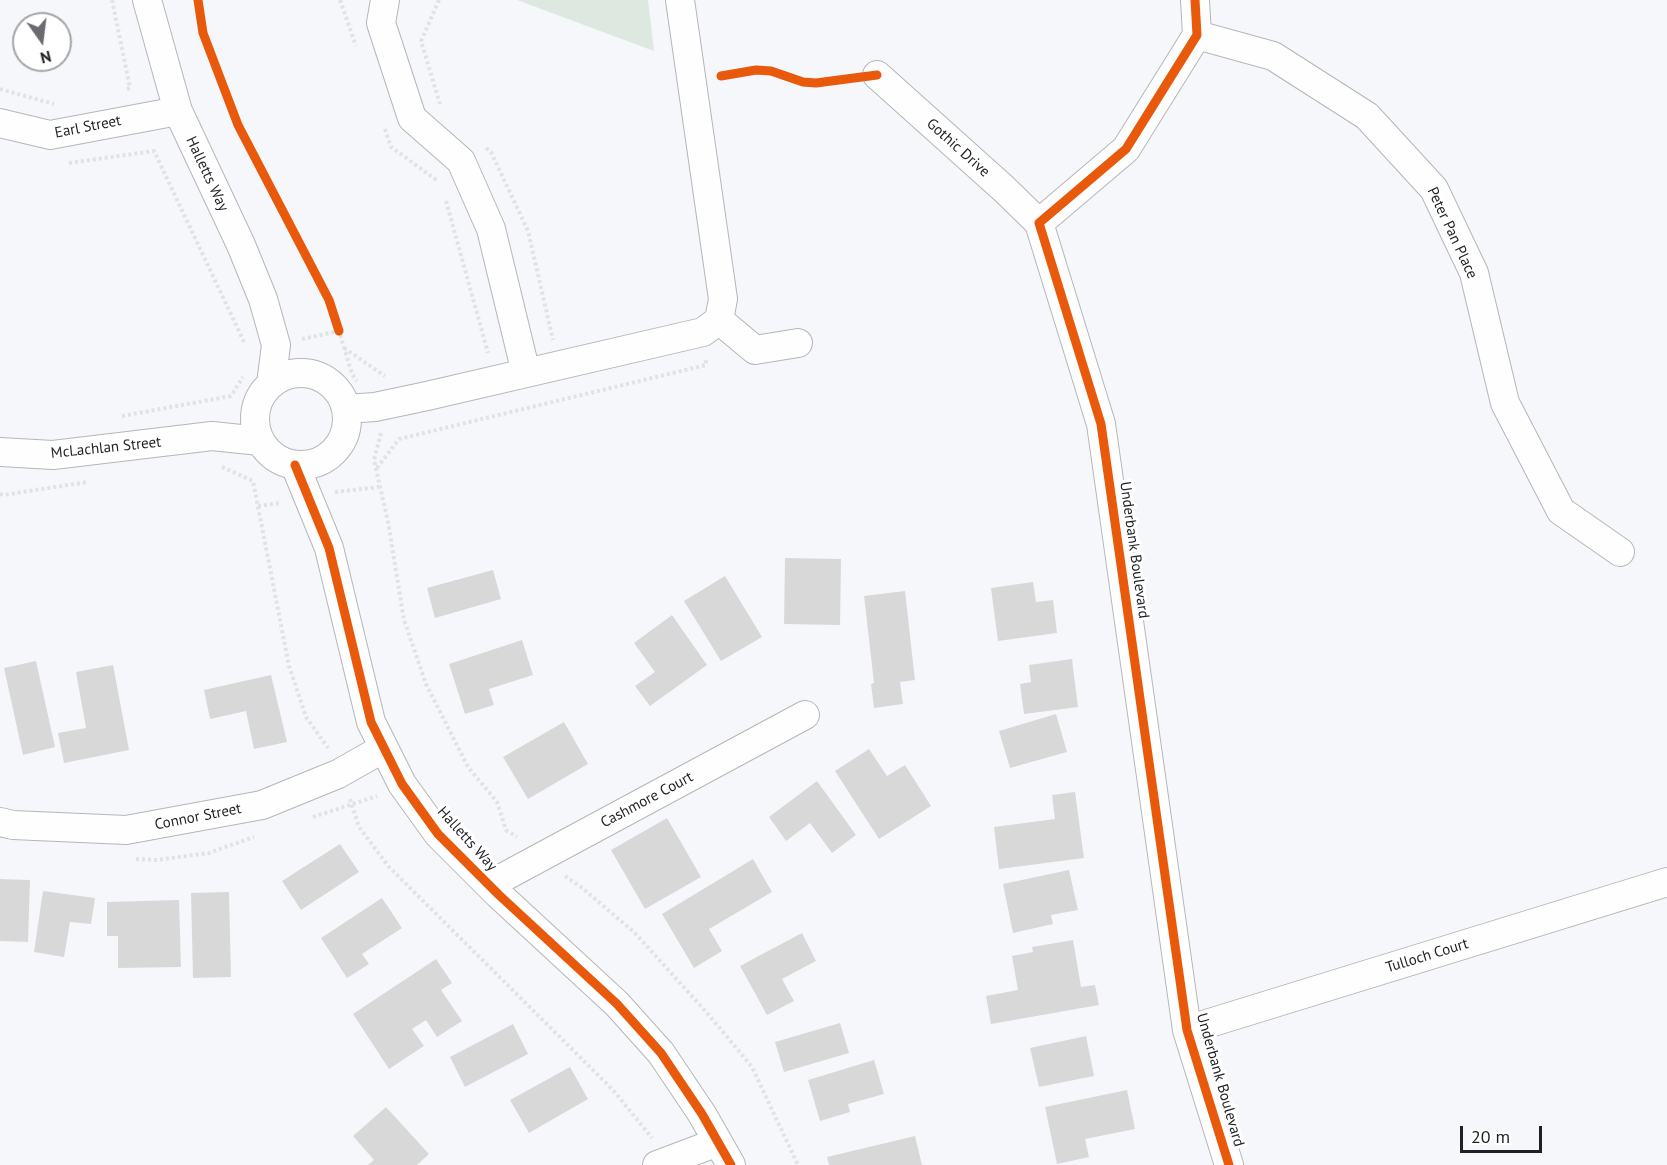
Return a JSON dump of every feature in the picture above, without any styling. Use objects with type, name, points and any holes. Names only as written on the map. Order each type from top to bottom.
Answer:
[{"type":"street","name":"Halletts Way","points":[[147,0],[178,111],[241,245],[263,299],[276,345],[300,373]]},
{"type":"street","points":[[385,0],[381,23],[412,118],[461,161],[491,229],[526,373]]},
{"type":"street","points":[[680,0],[723,299],[711,326]]},
{"type":"street","points":[[1039,223],[1126,149],[1197,35],[1195,0]]},
{"type":"street","name":"Peter Pan Place","points":[[1197,35],[1273,56],[1367,116],[1434,189],[1474,273],[1505,403],[1561,511],[1620,552]]},
{"type":"street","name":"Gothic Drive","points":[[877,75],[1039,223]]},
{"type":"street","name":"Earl Street","points":[[0,123],[50,135],[178,111]]},
{"type":"street","name":"Underbank Boulevard","points":[[1039,223],[1101,424],[1187,1030],[1229,1165]]},
{"type":"street","points":[[346,409],[375,406],[526,373],[711,326],[755,350],[798,342]]},
{"type":"street","name":"Halletts Way","points":[[259,377],[276,345]]},
{"type":"street","points":[[300,373],[316,375],[330,383],[340,394],[346,409],[347,424],[343,439],[335,451],[323,460],[309,465],[295,465],[280,461],[268,452],[260,441],[255,427],[255,411],[261,396],[259,377],[300,373]]},
{"type":"street","name":"McLachlan Street","points":[[212,435],[255,411]]},
{"type":"street","name":"McLachlan Street","points":[[0,452],[53,455],[212,435],[260,441]]},
{"type":"street","name":"Halletts Way","points":[[323,460],[329,548]]},
{"type":"street","name":"Halletts Way","points":[[295,465],[329,548],[371,722],[402,784],[438,834],[489,885],[617,1004],[661,1053],[702,1114],[725,1154]]},
{"type":"street","name":"Cashmore Court","points":[[489,885],[805,716]]},
{"type":"street","name":"Connor Street","points":[[0,822],[13,825],[126,830],[262,805],[338,774],[384,748]]},
{"type":"street","name":"Tulloch Court","points":[[1187,1030],[1667,882]]},
{"type":"street","points":[[657,1165],[725,1154]]},
{"type":"path","points":[[112,0],[130,88],[121,92]]},
{"type":"path","points":[[340,0],[360,57]]},
{"type":"path","points":[[0,89],[53,104],[63,103]]},
{"type":"path","points":[[383,125],[391,147],[441,183]]},
{"type":"path","points":[[68,163],[154,151],[248,351]]},
{"type":"path","points":[[444,194],[490,360]]},
{"type":"path","points":[[335,321],[352,374],[375,406],[382,435],[374,460],[388,522],[404,620],[426,684],[468,767],[497,802],[506,830],[544,856],[549,865],[581,887],[635,933],[752,1067],[798,1165]]},
{"type":"path","points":[[376,469],[399,439],[706,365],[711,326]]},
{"type":"path","points":[[117,417],[231,396],[259,377]]},
{"type":"shaded area","points":[[517,0],[648,0],[654,51]]},
{"type":"building","points":[[785,558],[841,559],[840,625],[784,624]]},
{"type":"building","points":[[493,570],[501,599],[435,618],[427,588]]},
{"type":"building","points":[[725,576],[762,637],[721,661],[684,601]]},
{"type":"building","points":[[1033,582],[1036,602],[1053,600],[1057,633],[998,641],[991,588]]},
{"type":"building","points":[[905,591],[915,680],[900,682],[903,704],[874,708],[871,684],[874,683],[864,596]]},
{"type":"building","points":[[672,615],[707,665],[650,706],[635,686],[655,672],[634,643]]},
{"type":"building","points":[[522,640],[533,675],[489,689],[494,705],[465,714],[449,664]]},
{"type":"building","points":[[1072,659],[1078,707],[1024,714],[1020,684],[1031,682],[1029,665]]},
{"type":"building","points":[[36,661],[55,747],[23,755],[4,668]]},
{"type":"building","points":[[113,665],[129,750],[64,763],[58,733],[86,728],[76,672]]},
{"type":"building","points":[[271,675],[287,742],[254,749],[246,711],[210,719],[204,690]]},
{"type":"building","points":[[1056,714],[1067,752],[1010,768],[999,731]]},
{"type":"building","points":[[564,722],[588,764],[528,799],[503,757]]},
{"type":"building","points":[[869,749],[887,776],[905,765],[931,806],[879,839],[835,771]]},
{"type":"building","points":[[817,781],[856,835],[832,853],[810,823],[786,841],[769,817]]},
{"type":"building","points":[[1075,792],[1084,858],[999,869],[994,827],[1055,819],[1052,795]]},
{"type":"building","points":[[667,818],[701,877],[645,909],[611,850]]},
{"type":"building","points":[[340,844],[359,872],[301,910],[282,881]]},
{"type":"building","points":[[753,859],[772,892],[709,929],[722,951],[694,968],[662,914]]},
{"type":"building","points":[[1069,870],[1078,910],[1051,915],[1053,924],[1013,933],[1003,884]]},
{"type":"building","points":[[0,879],[30,880],[28,942],[0,941]]},
{"type":"building","points":[[43,891],[95,898],[91,924],[70,922],[64,957],[34,952]]},
{"type":"building","points":[[229,892],[231,977],[193,978],[191,893]]},
{"type":"building","points":[[382,898],[402,928],[362,954],[369,964],[347,978],[321,938]]},
{"type":"building","points":[[179,900],[181,967],[118,968],[118,936],[107,936],[107,902]]},
{"type":"building","points":[[802,933],[816,961],[782,979],[794,1001],[767,1015],[740,966]]},
{"type":"building","points":[[1073,940],[1081,987],[1095,985],[1099,1005],[991,1024],[986,996],[1018,990],[1012,956],[1033,952],[1032,947]]},
{"type":"building","points":[[436,959],[452,983],[441,990],[462,1021],[437,1037],[426,1020],[412,1029],[424,1046],[389,1069],[353,1014]]},
{"type":"building","points":[[840,1023],[849,1053],[784,1072],[775,1042]]},
{"type":"building","points":[[513,1024],[528,1054],[465,1087],[450,1057]]},
{"type":"building","points":[[1086,1036],[1094,1076],[1039,1087],[1030,1048]]},
{"type":"building","points":[[874,1060],[884,1094],[848,1104],[850,1112],[820,1121],[808,1080]]},
{"type":"building","points":[[570,1067],[588,1099],[529,1133],[510,1100]]},
{"type":"building","points":[[1127,1090],[1135,1129],[1085,1139],[1089,1157],[1057,1164],[1045,1107]]},
{"type":"building","points":[[386,1107],[429,1154],[417,1165],[368,1165],[374,1160],[353,1136]]},
{"type":"building","points":[[915,1136],[922,1165],[829,1165],[827,1157]]},
{"type":"cycle path","points":[[198,0],[203,33],[238,125],[329,300],[339,331]]},
{"type":"cycle path","points":[[1195,0],[1197,35],[1126,149],[1039,223],[1101,424],[1187,1030],[1229,1165]]},
{"type":"cycle path","points":[[721,76],[756,70],[771,71],[803,82],[816,83],[877,75]]},
{"type":"cycle path","points":[[295,465],[329,548],[371,722],[402,784],[438,834],[499,895],[617,1004],[661,1053],[702,1114],[731,1165]]}]
